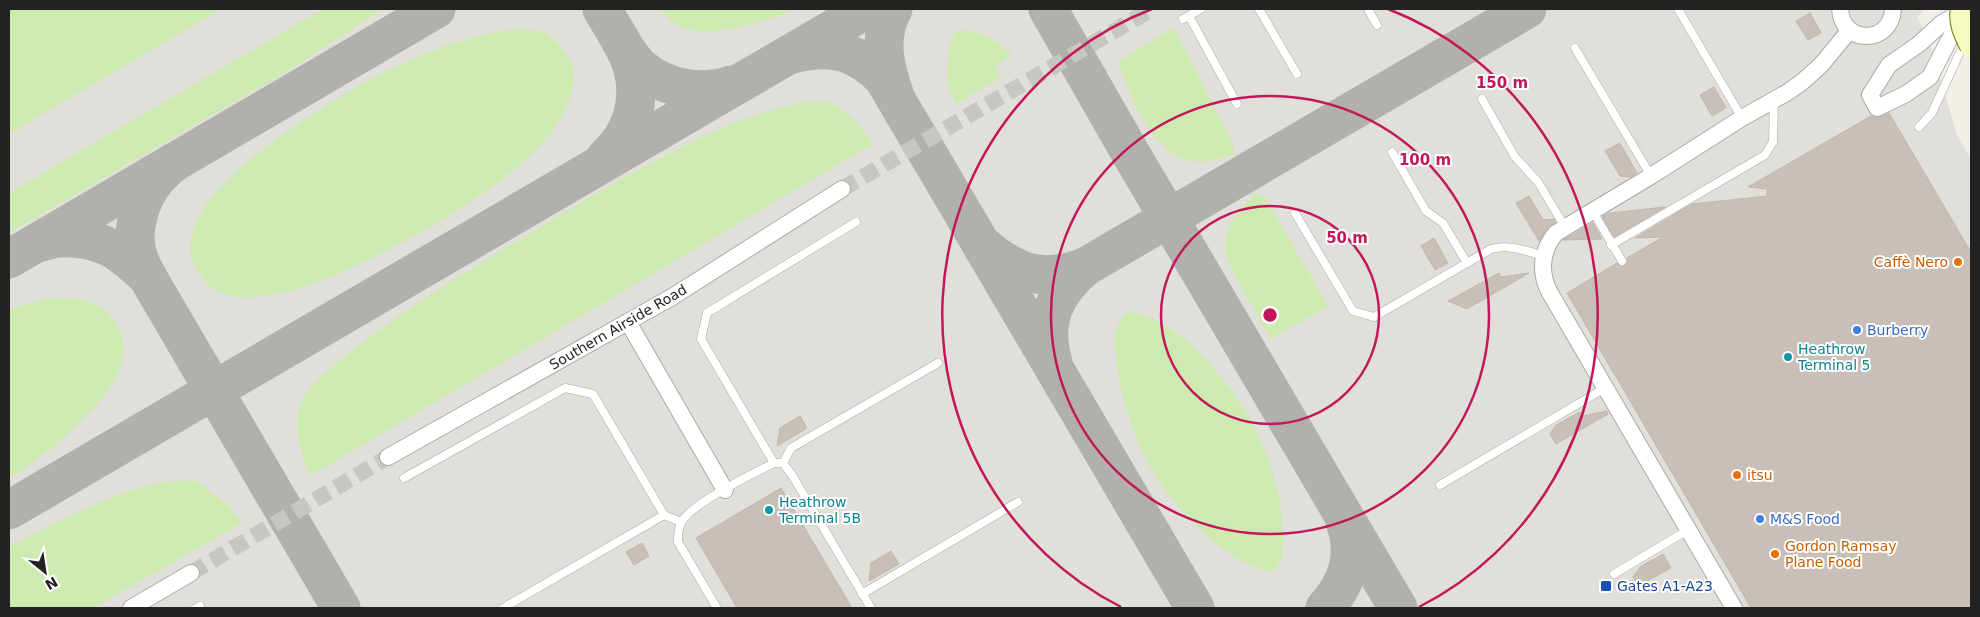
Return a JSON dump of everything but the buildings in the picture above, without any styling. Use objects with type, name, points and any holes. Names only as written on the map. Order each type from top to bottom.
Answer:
[{"type":"street","points":[[1840,9],[1844,24],[1858,35],[1867,36],[1876,35],[1884,30],[1890,23],[1893,9]]},
{"type":"street","points":[[1962,9],[1960,17],[1964,33],[1971,46]]},
{"type":"street","points":[[1968,9],[1948,40],[1938,64],[1930,77],[1906,94],[1877,108],[1870,96],[1889,65],[1919,44],[1942,23],[1968,9]]},
{"type":"street","points":[[1734,608],[1547,288],[1544,280],[1544,256],[1553,237],[1565,227],[1802,82],[1826,60],[1850,30]]},
{"type":"street","points":[[1919,44],[1938,64]]},
{"type":"street","name":"Southern Airside Road","points":[[388,456],[672,298],[842,189]]},
{"type":"street","points":[[628,322],[725,490]]},
{"type":"street","points":[[130,608],[191,572]]},
{"type":"lane","points":[[1201,9],[1186,18],[1237,104]]},
{"type":"lane","points":[[1259,9],[1297,74]]},
{"type":"lane","points":[[1368,9],[1377,25]]},
{"type":"lane","points":[[1678,9],[1742,118]]},
{"type":"lane","points":[[1919,127],[1932,113],[1960,52],[1971,37]]},
{"type":"lane","points":[[1575,48],[1650,176]]},
{"type":"lane","points":[[1482,99],[1515,156],[1538,182],[1565,227]]},
{"type":"lane","points":[[1611,245],[1765,155],[1773,142],[1774,100]]},
{"type":"lane","points":[[1392,152],[1426,211],[1443,223],[1467,263]]},
{"type":"lane","points":[[1592,210],[1622,261]]},
{"type":"lane","points":[[1295,213],[1353,311],[1374,318],[1491,249],[1499,247],[1518,248],[1544,256]]},
{"type":"lane","points":[[856,222],[707,313],[701,339],[779,463],[792,475],[870,608]]},
{"type":"lane","points":[[717,608],[678,542],[678,531],[681,522],[692,510],[725,490],[779,463],[791,448],[938,363]]},
{"type":"lane","points":[[404,478],[566,388],[593,394],[664,515],[681,522]]},
{"type":"lane","points":[[1440,485],[1605,388]]},
{"type":"lane","points":[[862,594],[1018,502]]},
{"type":"lane","points":[[503,608],[664,515]]},
{"type":"lane","points":[[1614,574],[1688,530]]},
{"type":"shaded area","points":[[9,9],[1925,9],[1917,17],[1930,43],[1957,135],[1971,159],[1971,608],[9,608]]},
{"type":"green space","points":[[9,9],[221,9],[9,134]]},
{"type":"green space","points":[[323,9],[382,9],[291,69],[9,233],[9,193]]},
{"type":"green space","points":[[659,9],[798,9],[744,26],[701,32],[685,29],[677,25]]},
{"type":"green space","points":[[1173,28],[1235,148],[1233,149],[1234,154],[1206,162],[1182,158],[1168,150],[1156,138],[1136,108],[1118,61]]},
{"type":"green space","points":[[509,30],[540,31],[552,38],[568,56],[572,65],[571,95],[557,124],[534,152],[504,178],[471,202],[406,241],[346,270],[304,287],[261,297],[241,297],[219,292],[201,276],[195,267],[190,252],[190,245],[197,221],[216,192],[257,154],[340,97],[409,60],[458,42]]},
{"type":"green space","points":[[956,30],[987,36],[1012,54],[995,66],[1002,76],[956,104],[949,86],[947,67],[952,39]]},
{"type":"green space","points":[[804,102],[826,102],[841,109],[854,120],[873,144],[310,476],[297,430],[298,412],[301,403],[322,376],[367,339],[464,274],[638,170],[732,124]]},
{"type":"green space","points":[[1258,192],[1261,197],[1264,195],[1328,306],[1271,339],[1234,273],[1228,260],[1226,247],[1226,236],[1229,226],[1245,204]]},
{"type":"green space","points":[[58,298],[90,302],[104,309],[110,315],[123,341],[124,352],[122,362],[115,378],[90,412],[57,443],[9,479],[9,309],[37,301]]},
{"type":"green space","points":[[1132,312],[1163,324],[1189,343],[1230,388],[1251,420],[1271,467],[1282,517],[1283,549],[1281,560],[1272,572],[1255,567],[1236,558],[1218,545],[1183,512],[1156,477],[1147,461],[1124,403],[1115,353],[1115,338],[1118,325],[1126,313]]},
{"type":"green space","points":[[170,481],[197,481],[229,506],[242,523],[93,608],[9,608],[9,547],[100,502],[137,489]]},
{"type":"taxiway","points":[[9,259],[436,9]]},
{"type":"taxiway","points":[[602,9],[623,44],[632,66],[636,91],[633,116],[622,138],[606,157]]},
{"type":"taxiway","points":[[9,510],[867,9]]},
{"type":"taxiway","points":[[893,9],[885,30],[884,51],[894,93]]},
{"type":"taxiway","points":[[1048,9],[1398,608]]},
{"type":"taxiway","points":[[1053,362],[1049,334],[1053,309],[1066,287],[1085,267],[1527,9]]},
{"type":"taxiway","points":[[626,50],[641,68],[661,81],[672,85],[695,90],[707,90],[731,85]]},
{"type":"taxiway","points":[[793,54],[819,50],[843,52],[864,62],[884,79],[1195,608]]},
{"type":"taxiway","points":[[174,162],[157,178],[141,206],[135,239],[140,261],[341,608]]},
{"type":"taxiway","points":[[42,242],[59,238],[78,238],[96,242],[113,249],[147,276]]},
{"type":"taxiway","points":[[985,247],[1009,264],[1020,270],[1032,273],[1044,275],[1057,274],[1085,267]]},
{"type":"taxiway","points":[[1325,608],[1339,589],[1348,568],[1350,546],[1345,522]]},
{"type":"tunnel","points":[[842,189],[1152,9]]},
{"type":"tunnel","points":[[191,573],[388,457]]},
{"type":"place","name":"Caffè Nero","points":[[1958,262]]},
{"type":"place","name":"Burberry","points":[[1857,330]]},
{"type":"place","name":"Heathrow Terminal 5","points":[[1788,357]]},
{"type":"place","name":"itsu","points":[[1737,475]]},
{"type":"place","name":"Heathrow Terminal 5B","points":[[769,510]]},
{"type":"place","name":"M&S Food","points":[[1760,519]]},
{"type":"place","name":"Gordon Ramsay Plane Food","points":[[1775,554]]},
{"type":"place","name":"Gates A1-A23","points":[[1606,586]]}]
